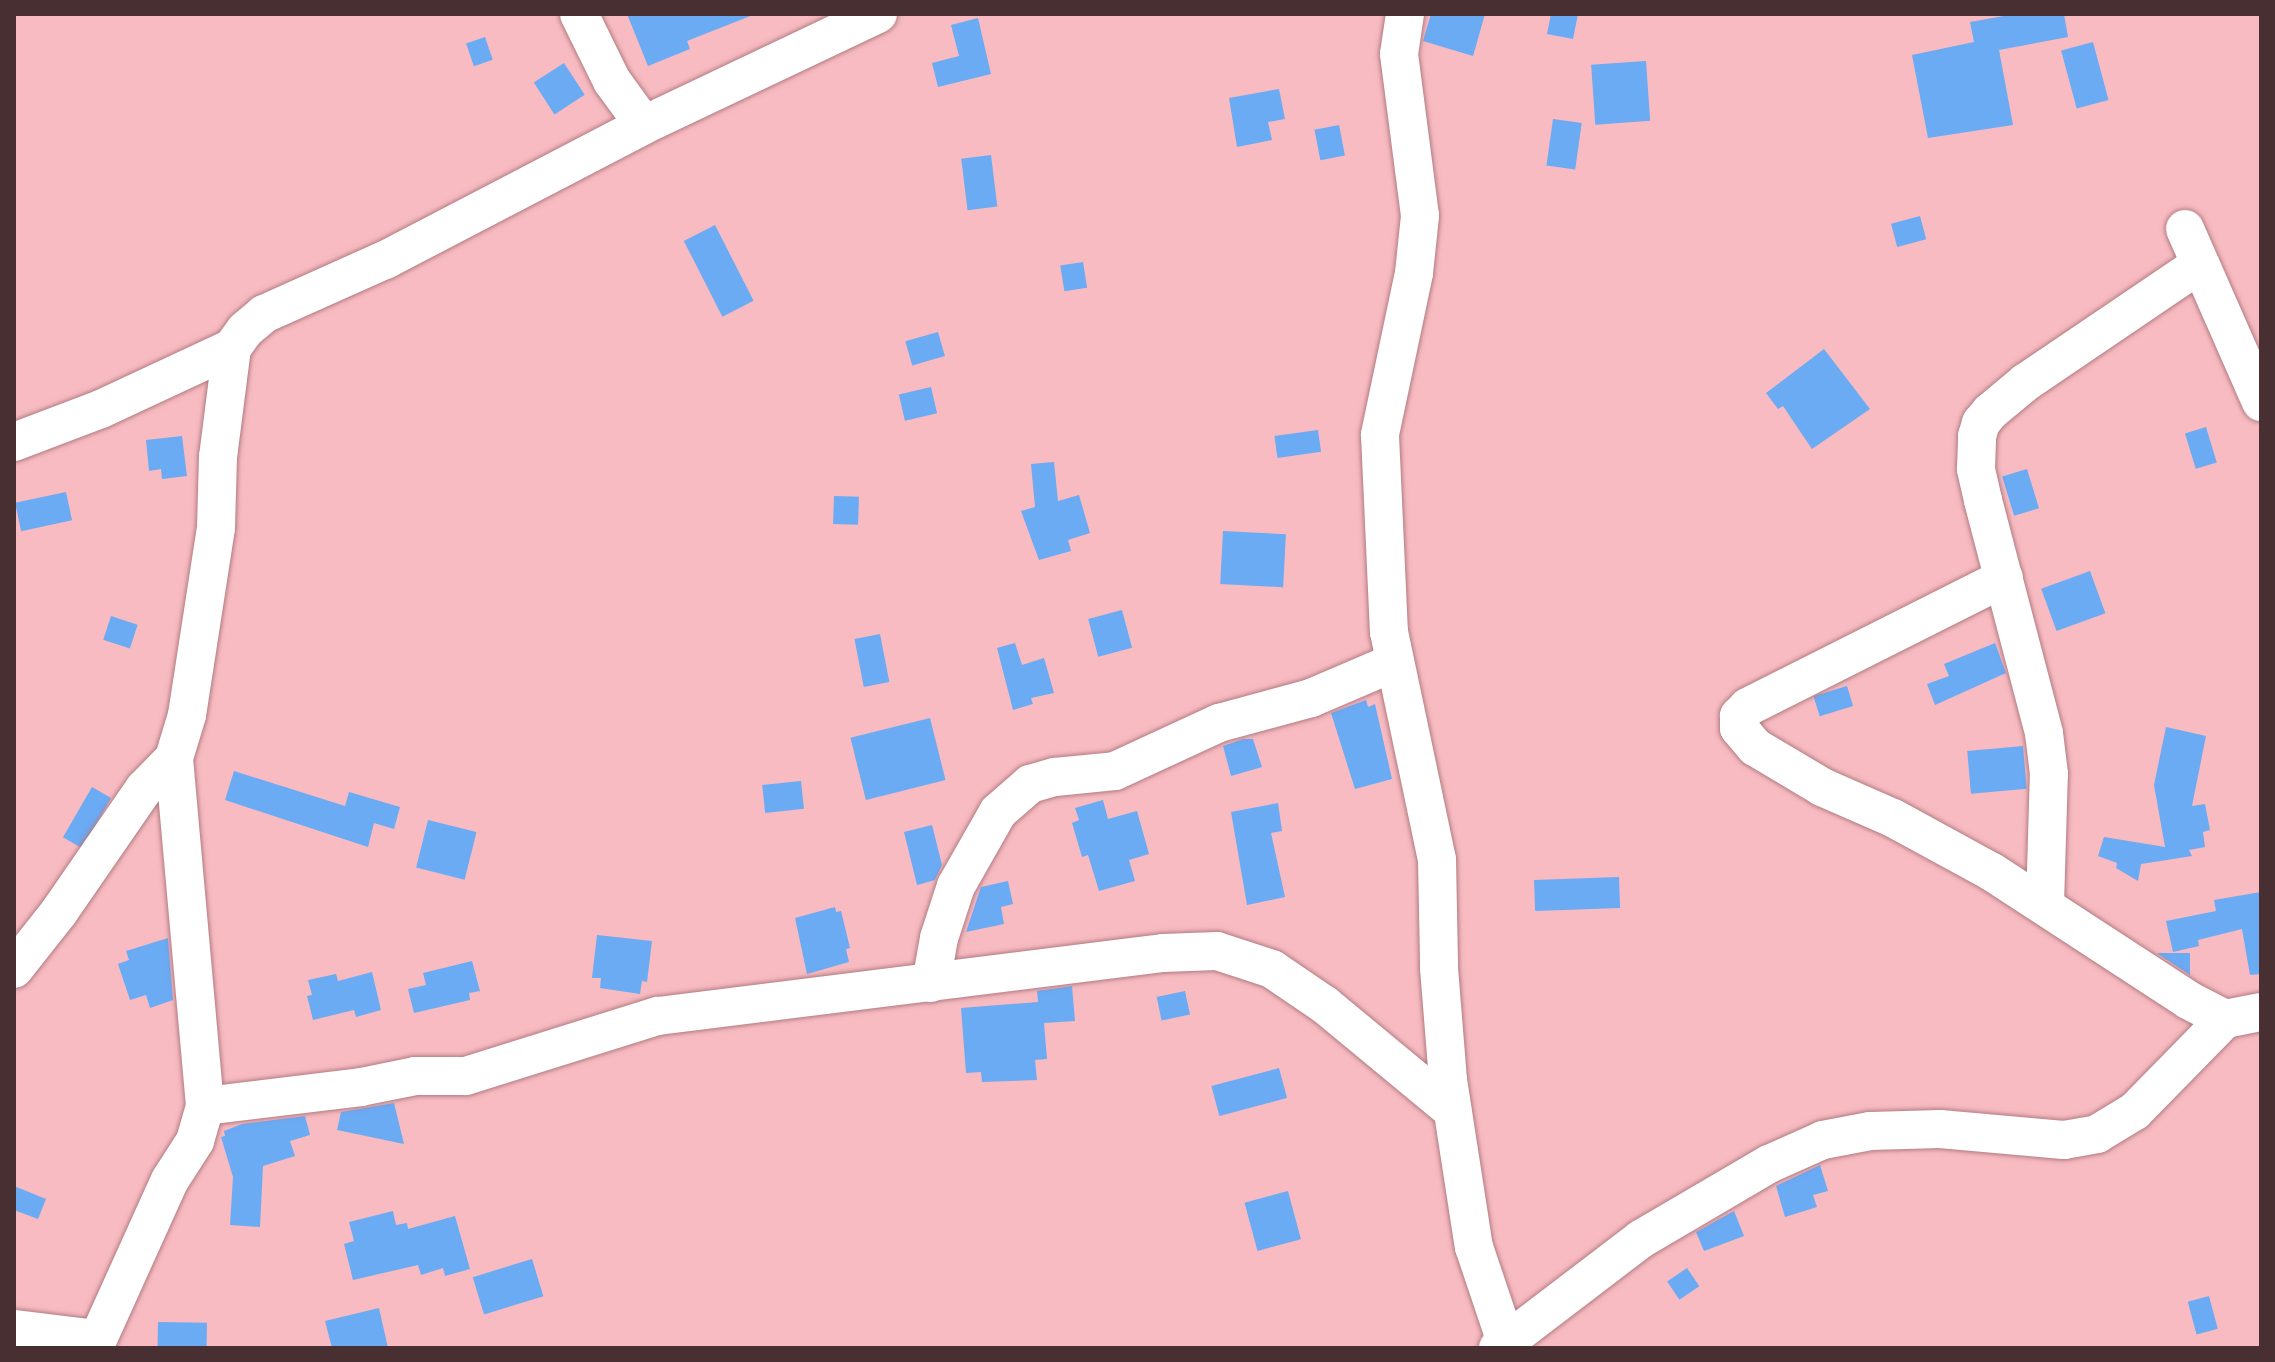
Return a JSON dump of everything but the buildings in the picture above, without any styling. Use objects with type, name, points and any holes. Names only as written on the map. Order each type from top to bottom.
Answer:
[{"type":"street","points":[[579,14],[612,81],[644,125]]},
{"type":"street","points":[[1405,14],[1399,54],[1420,216],[1414,273],[1380,435],[1389,632],[1437,859],[1439,968],[1452,1110],[1474,1247],[1502,1345],[1641,1239],[1769,1164],[1823,1140],[1870,1131],[1940,1129],[2064,1140],[2097,1134],[2135,1111],[2243,1016]]},
{"type":"street","points":[[14,442],[101,409],[232,348],[264,314],[385,260],[644,125],[872,15]]},
{"type":"street","points":[[2185,229],[2261,402]]},
{"type":"street","points":[[2045,905],[2049,774],[2041,718],[1976,469],[1981,423],[2026,382],[2200,264]]},
{"type":"street","points":[[14,1329],[95,1344],[170,1180],[195,1141],[205,1106],[174,758],[187,715],[216,528],[218,457],[232,348]]},
{"type":"street","points":[[2004,578],[1748,707],[1739,716],[1739,728],[1755,747],[1822,787],[1893,818],[2045,905],[2188,1000],[2243,1016]]},
{"type":"street","points":[[931,983],[939,938],[956,886],[998,812],[1030,784],[1055,777],[1115,771],[1219,723],[1311,698],[1395,662]]},
{"type":"street","points":[[14,969],[59,912],[144,789],[174,758]]},
{"type":"street","points":[[205,1106],[361,1087],[415,1076],[466,1076],[658,1016],[1163,953],[1217,951],[1272,969],[1325,1005],[1452,1110]]}]
